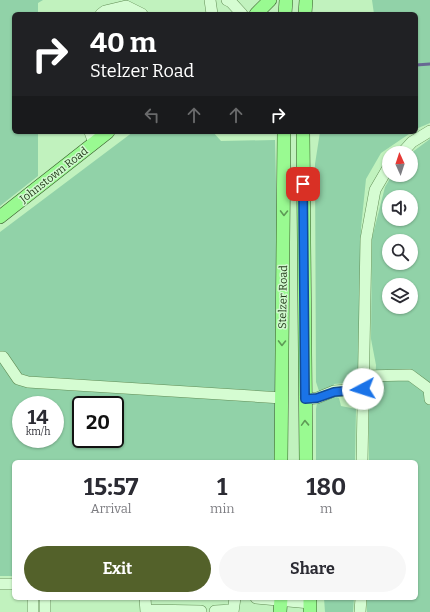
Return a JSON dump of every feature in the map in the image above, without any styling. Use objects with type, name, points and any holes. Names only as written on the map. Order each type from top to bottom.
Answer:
[{"type":"main road","points":[[258,12],[270,0]]},
{"type":"main road","points":[[285,12],[286,0]]},
{"type":"main road","points":[[305,12],[306,0]]},
{"type":"main road","name":"Johnstown Road","points":[[0,217],[92,138],[103,134]]},
{"type":"main road","name":"Stelzer Road","points":[[281,460],[284,134]]},
{"type":"main road","name":"Stelzer Road","points":[[303,134],[306,460]]},
{"type":"lane","points":[[210,0],[212,12]]},
{"type":"lane","points":[[230,1],[240,12]]},
{"type":"lane","points":[[104,12],[126,6],[138,12]]},
{"type":"lane","points":[[408,146],[412,142],[430,131]]},
{"type":"lane","points":[[362,460],[367,233],[375,190],[382,178]]},
{"type":"lane","points":[[0,358],[3,357],[18,379],[28,382],[282,398]]},
{"type":"lane","points":[[363,376],[410,375],[429,389],[430,399]]},
{"type":"lane","points":[[305,399],[317,398],[334,392],[363,389]]},
{"type":"lane","points":[[0,584],[12,584]]},
{"type":"lane","points":[[33,600],[33,612]]},
{"type":"lane","points":[[45,600],[45,612]]},
{"type":"lane","points":[[145,600],[146,611],[201,611]]},
{"type":"lane","points":[[215,611],[233,611],[235,600]]},
{"type":"lane","points":[[264,600],[281,604],[310,604]]},
{"type":"lane","points":[[360,612],[361,600]]},
{"type":"green space","points":[[0,0],[43,0],[38,3],[38,12],[12,12],[12,134],[38,134],[38,176],[0,206]]},
{"type":"green space","points":[[372,0],[430,0],[430,123],[418,128],[418,12],[374,12]]},
{"type":"green space","points":[[130,134],[215,134],[221,141],[275,140],[278,266],[277,460],[12,460],[12,576],[0,576],[0,232]]},
{"type":"green space","points":[[320,134],[409,134],[391,146],[382,146],[382,152],[366,179],[361,228],[358,379],[347,383],[334,384],[334,396],[339,398],[341,406],[356,409],[355,460],[316,460],[316,409],[319,391],[316,382],[315,164]]},
{"type":"green space","points":[[430,139],[430,612],[367,612],[367,600],[418,600],[418,460],[369,460],[369,410],[374,393],[376,365],[371,339],[372,238],[382,199],[382,226],[418,226],[418,190],[384,190],[388,182],[418,182],[418,148]]},
{"type":"green space","points":[[324,600],[354,600],[353,612],[325,612]]},
{"type":"waterway","points":[[418,65],[430,64]]},
{"type":"route","points":[[303,184],[305,399],[317,398],[334,392],[363,389]]}]
